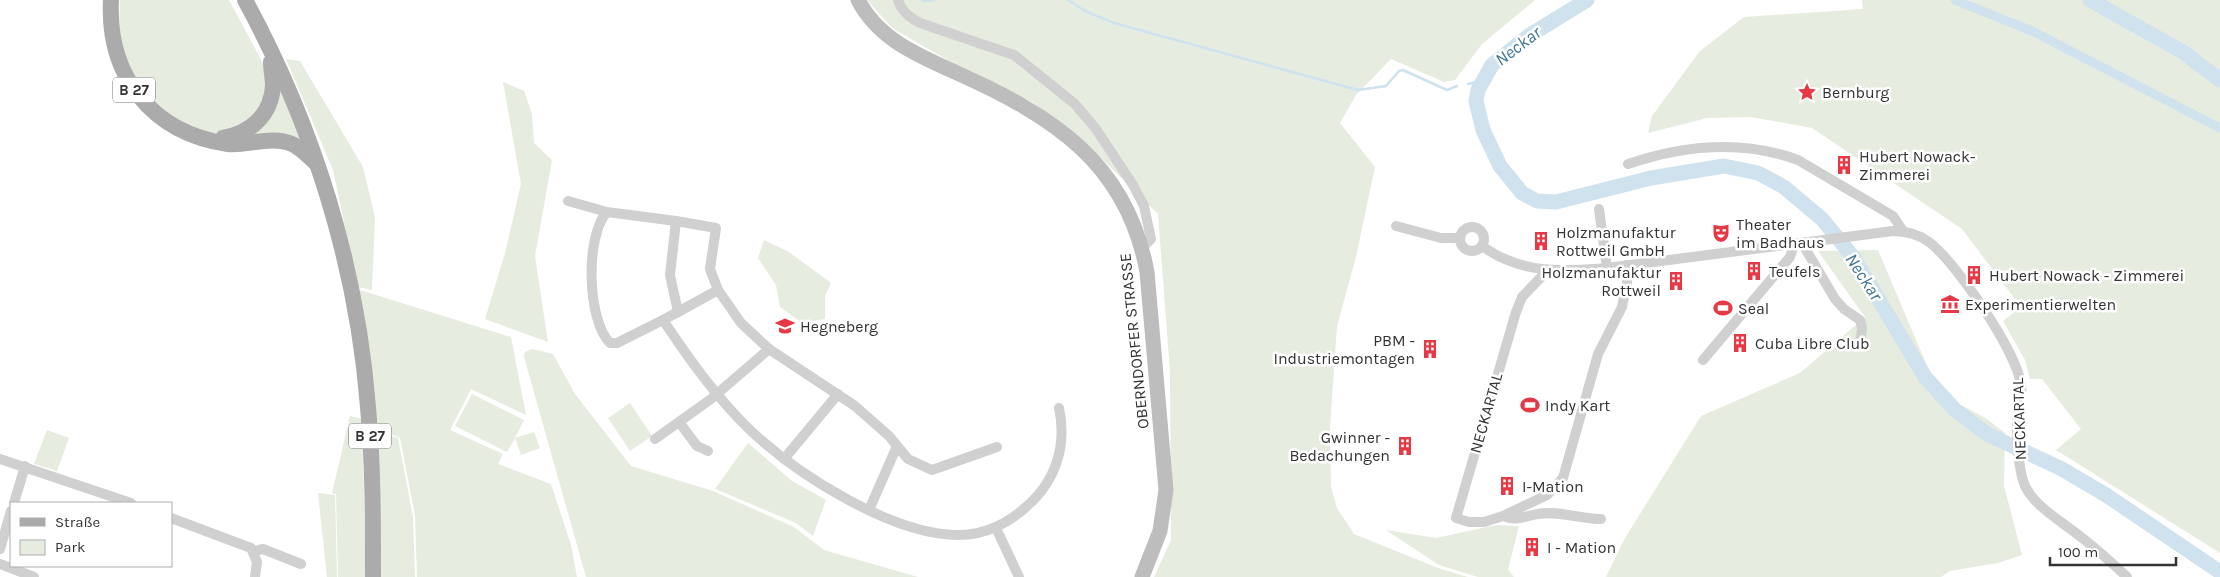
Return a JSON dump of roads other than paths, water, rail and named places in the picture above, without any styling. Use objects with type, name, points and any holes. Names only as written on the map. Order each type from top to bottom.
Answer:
[{"type":"main road","name":"B 27","points":[[111,0],[110,18],[117,60],[136,94],[165,121],[180,130],[212,140]]},
{"type":"main road","name":"B 27","points":[[249,5],[303,124],[340,239],[361,343],[371,451],[373,577]]},
{"type":"main road","points":[[212,140],[238,135],[255,125],[265,114],[271,99],[273,83],[271,52]]},
{"type":"main road","points":[[212,140],[228,144],[275,140],[291,144],[317,164]]},
{"type":"street","name":"OBERNDORFER STRASSE","points":[[858,0],[877,26],[891,40],[924,58],[996,90],[1053,125],[1075,142],[1108,176],[1123,198],[1143,248],[1148,272],[1166,490],[1160,531],[1142,577]]},
{"type":"street","points":[[898,0],[900,7],[911,18],[920,23],[1014,55],[1075,104],[1120,164],[1144,206],[1151,239],[1143,248]]},
{"type":"street","name":"NECKARTAL","points":[[1628,164],[1664,155],[1718,146],[1748,147],[1781,154],[1798,160],[1894,216],[1903,231]]},
{"type":"street","points":[[568,201],[607,212],[716,228],[710,269],[718,290],[740,322],[769,350],[838,394],[876,423],[908,459],[932,470],[997,447]]},
{"type":"street","points":[[1599,209],[1607,268]]},
{"type":"street","points":[[607,212],[601,219],[597,232],[591,265],[593,295],[598,323],[604,338],[610,343],[617,343],[718,290]]},
{"type":"street","points":[[676,221],[670,275],[678,312]]},
{"type":"street","points":[[1396,226],[1441,238],[1460,238]]},
{"type":"street","points":[[1477,227],[1484,235],[1482,246],[1476,250],[1468,250],[1462,246],[1460,238],[1465,228],[1477,227]]},
{"type":"street","name":"NECKARTAL","points":[[1482,246],[1510,262],[1547,270],[1607,268],[1903,231],[1922,238],[1942,254],[1980,304],[2015,365],[2021,385],[2017,423],[2022,477],[2026,487],[2039,503],[2127,577]]},
{"type":"street","points":[[1703,360],[1802,243],[1835,299],[1844,309],[1860,320],[1862,338],[1860,345]]},
{"type":"street","name":"NECKARTAL","points":[[1547,270],[1522,297],[1516,312],[1456,518],[1469,522],[1484,522],[1504,516],[1547,495],[1564,478],[1598,354],[1622,307],[1628,277],[1627,265]]},
{"type":"street","points":[[663,320],[716,393],[749,429],[784,460],[826,487],[868,510],[938,534],[962,536],[996,528],[1015,517],[1040,495],[1052,476],[1060,453],[1063,427],[1060,408]]},
{"type":"street","points":[[655,439],[769,350]]},
{"type":"street","points":[[784,460],[838,394]]},
{"type":"street","points":[[679,422],[697,446],[708,451]]},
{"type":"street","points":[[868,510],[897,446]]},
{"type":"street","points":[[0,458],[128,502]]},
{"type":"street","points":[[14,502],[25,466]]},
{"type":"street","name":"NECKARTAL","points":[[1504,516],[1518,520],[1545,513],[1585,519],[1601,519]]},
{"type":"street","points":[[0,548],[10,514]]},
{"type":"street","points":[[172,518],[254,550],[263,549],[301,564]]},
{"type":"street","points":[[996,528],[1019,577]]},
{"type":"street","points":[[254,550],[256,562],[255,577]]},
{"type":"street","points":[[0,564],[34,577]]},
{"type":"waterway","points":[[923,1],[934,0]]},
{"type":"waterway","points":[[1068,0],[1085,11],[1114,23],[1358,90],[1386,86],[1399,71],[1403,70],[1447,90],[1457,86]]},
{"type":"waterway","name":"Neckar","points":[[1587,0],[1530,35],[1492,65],[1478,90],[1476,101],[1483,130],[1500,166],[1522,193],[1537,201],[1556,202],[1651,178],[1724,166],[1758,173],[1784,187],[1822,219],[1854,258],[1925,377],[1955,410],[1987,434],[2062,469],[2106,495],[2220,572]]},
{"type":"waterway","points":[[1955,0],[2032,31],[2220,128]]},
{"type":"waterway","name":"Neckar","points":[[2090,0],[2183,52],[2220,80]]},
{"type":"waterway","points":[[1468,84],[1482,81]]},
{"type":"place","name":"Bernburg","points":[[1807,92]]},
{"type":"place","name":"Hubert Nowack- Zimmerei","points":[[1844,165]]},
{"type":"place","name":"Theater im Badhaus","points":[[1721,233]]},
{"type":"place","name":"Holzmanufaktur Rottweil GmbH","points":[[1541,241]]},
{"type":"place","name":"Teufels","points":[[1754,271]]},
{"type":"place","name":"Hubert Nowack - Zimmerei","points":[[1974,275]]},
{"type":"place","name":"Holzmanufaktur Rottweil","points":[[1676,281]]},
{"type":"place","name":"Experimentierwelten","points":[[1950,304]]},
{"type":"place","name":"Seal","points":[[1723,308]]},
{"type":"place","name":"Hegneberg","points":[[785,326]]},
{"type":"place","name":"Cuba Libre Club","points":[[1740,343]]},
{"type":"place","name":"PBM - Industriemontagen","points":[[1430,349]]},
{"type":"place","name":"Indy Kart","points":[[1530,405]]},
{"type":"place","name":"Gwinner - Bedachungen","points":[[1405,446]]},
{"type":"place","name":"I-Mation","points":[[1507,486]]},
{"type":"place","name":"I - Mation","points":[[1532,547]]}]
